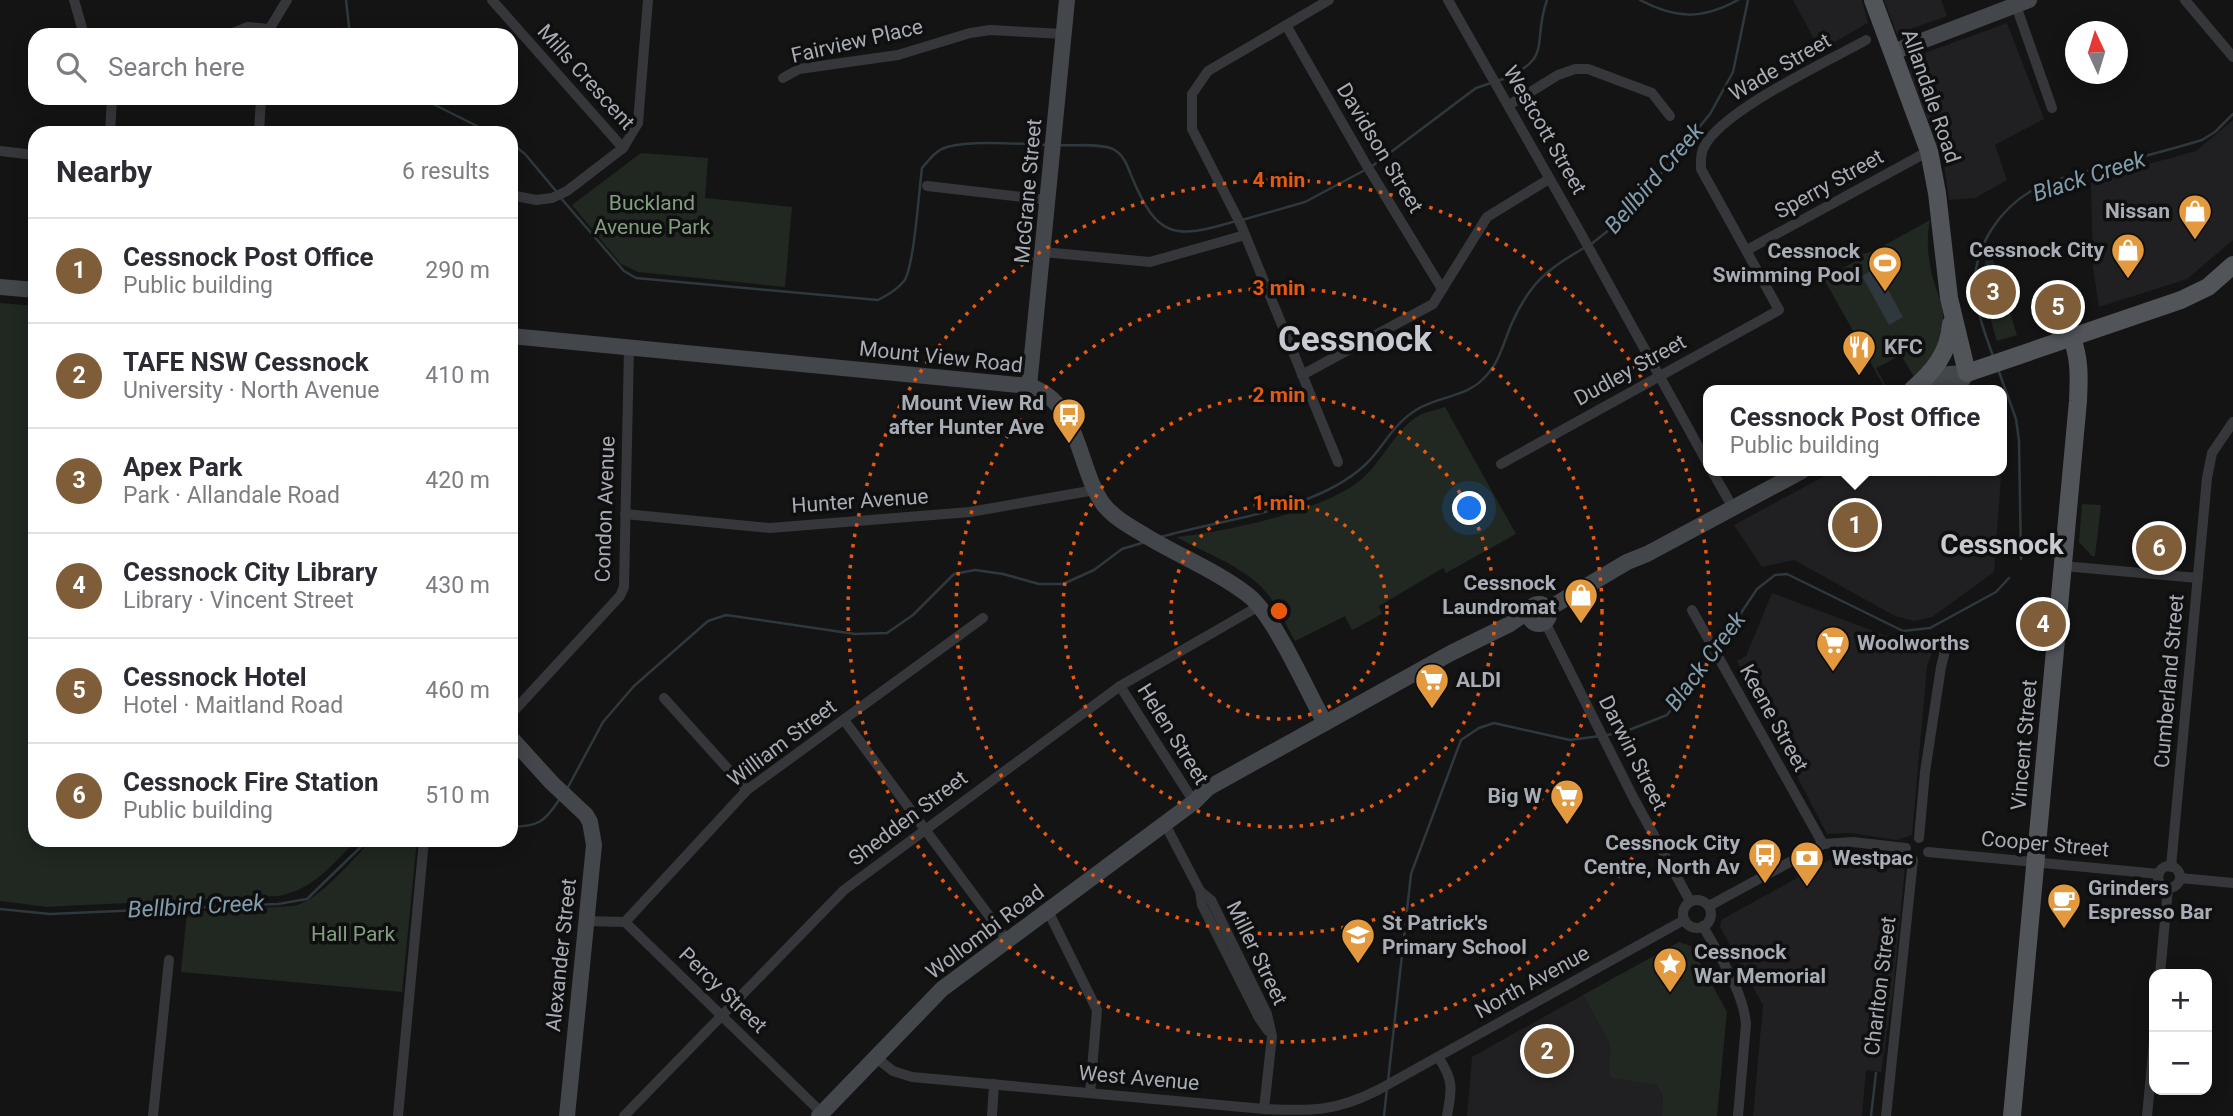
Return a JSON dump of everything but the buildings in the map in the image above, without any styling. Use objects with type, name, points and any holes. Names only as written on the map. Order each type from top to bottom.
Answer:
[{"type":"main road","name":"McGrane Street","points":[[1029,386],[1068,0]]},
{"type":"main road","name":"Allandale Road","points":[[1873,0],[1929,151],[1937,193],[1949,298],[1967,373]]},
{"type":"main road","points":[[1892,52],[2019,2]]},
{"type":"main road","points":[[1929,385],[1949,374],[1967,373],[2194,295],[2231,271]]},
{"type":"main road","points":[[0,287],[28,289]]},
{"type":"main road","points":[[1917,385],[1938,365],[1946,350],[1951,327],[1949,298]]},
{"type":"main road","name":"Mount View Road","points":[[518,337],[1029,386],[1047,394],[1063,411],[1096,490],[1111,513],[1142,534],[1250,596],[1259,606],[1325,723]]},
{"type":"main road","name":"Vincent Street","points":[[2012,1116],[2080,371],[2072,338]]},
{"type":"main road","points":[[1959,385],[1967,373]]},
{"type":"main road","name":"Wollombi Road","points":[[1627,562],[1728,499],[1772,476]]},
{"type":"main road","name":"Wollombi Road","points":[[1194,802],[1213,796],[1365,709],[1539,616],[1627,562],[1793,476]]},
{"type":"main road","points":[[1713,519],[1728,499],[1736,501],[1752,498]]},
{"type":"main road","name":"Wollombi Road","points":[[820,1114],[936,995],[1194,802],[1208,788],[1451,653],[1510,624],[1539,616]]},
{"type":"main road","points":[[1295,749],[1301,741],[1321,730],[1325,723],[1334,723],[1365,709]]},
{"type":"main road","name":"Alexander Street","points":[[518,746],[586,815],[593,833],[567,1116]]},
{"type":"street","points":[[74,0],[82,28]]},
{"type":"street","points":[[270,28],[287,0]]},
{"type":"street","name":"Mills Crescent","points":[[492,0],[517,28]]},
{"type":"street","points":[[518,196],[536,200],[552,198],[567,191],[623,148],[638,123],[648,0]]},
{"type":"street","points":[[1329,0],[1208,71],[1192,94],[1192,129],[1240,225],[1338,462]]},
{"type":"street","name":"Westcott Street","points":[[1448,0],[1703,455]]},
{"type":"street","points":[[2185,0],[2233,57]]},
{"type":"street","points":[[2019,2],[2052,108]]},
{"type":"street","name":"Davidson Street","points":[[1286,25],[1372,175],[1442,289]]},
{"type":"street","name":"Mills Crescent","points":[[518,29],[623,148]]},
{"type":"street","name":"Fairview Place","points":[[783,78],[799,69],[898,55],[970,33],[990,30],[1064,34]]},
{"type":"street","name":"Wade Street","points":[[1747,250],[1701,169],[1703,148],[1740,110],[1866,40]]},
{"type":"street","points":[[1509,105],[1558,75],[1576,69],[1588,69],[1652,93],[1670,116]]},
{"type":"street","points":[[110,126],[112,105]]},
{"type":"street","points":[[259,126],[261,105]]},
{"type":"street","points":[[0,151],[28,154]]},
{"type":"street","name":"Sperry Street","points":[[1747,250],[1929,151]]},
{"type":"street","points":[[1302,375],[1433,304],[1487,218],[1549,179]]},
{"type":"street","points":[[927,186],[1048,200]]},
{"type":"street","points":[[1043,252],[1150,262],[1240,225]]},
{"type":"street","name":"Dudley Street","points":[[1501,464],[1779,310],[1747,250]]},
{"type":"street","name":"Condon Avenue","points":[[518,706],[620,596],[624,587],[629,347]]},
{"type":"street","name":"Cumberland Street","points":[[2171,867],[2207,478],[2212,453],[2233,422]]},
{"type":"street","points":[[1715,476],[1728,499]]},
{"type":"street","name":"Hunter Avenue","points":[[625,514],[770,528],[970,512],[1096,490]]},
{"type":"street","points":[[2063,566],[2198,578]]},
{"type":"street","name":"Shedden Street","points":[[624,1116],[844,890],[1120,686],[1259,606]]},
{"type":"street","name":"Keene Street","points":[[1692,610],[1823,844]]},
{"type":"street","name":"Darwin Street","points":[[1539,616],[1690,901]]},
{"type":"street","name":"William Street","points":[[625,922],[747,790],[983,618]]},
{"type":"street","points":[[1919,838],[1925,772],[1941,667],[1945,651],[1952,640]]},
{"type":"street","name":"Helen Street","points":[[1120,686],[1194,802]]},
{"type":"street","points":[[664,698],[747,790]]},
{"type":"street","points":[[844,720],[1007,940]]},
{"type":"street","name":"Miller Street","points":[[1165,824],[1200,891],[1211,900],[1267,1014],[1272,1036],[1264,1108]]},
{"type":"street","points":[[1919,838],[1927,843],[1928,852],[1922,859],[1913,860],[1906,848],[1910,841],[1919,838]]},
{"type":"street","points":[[1709,906],[1823,844],[1853,842],[1906,848]]},
{"type":"street","points":[[398,1116],[423,847]]},
{"type":"street","name":"Cooper Street","points":[[1928,852],[2159,874]]},
{"type":"street","name":"Charlton Street","points":[[1886,1116],[1913,860]]},
{"type":"street","points":[[2171,867],[2177,870],[2180,878],[2176,885],[2168,888],[2162,885],[2159,874],[2163,868],[2171,867]]},
{"type":"street","points":[[2180,878],[2233,883]]},
{"type":"street","points":[[2160,969],[2168,888]]},
{"type":"street","points":[[1700,900],[1709,906],[1711,916],[1703,926],[1692,927],[1684,920],[1683,909],[1690,901],[1700,900]]},
{"type":"street","points":[[1048,911],[1097,1010],[1090,1093]]},
{"type":"street","name":"North Avenue","points":[[1400,1078],[1684,920]]},
{"type":"street","points":[[585,921],[625,922]]},
{"type":"street","name":"Percy Street","points":[[625,922],[820,1114]]},
{"type":"street","points":[[1703,926],[1741,998],[1745,1011],[1738,1116]]},
{"type":"street","points":[[153,1116],[169,960]]},
{"type":"street","name":"West Avenue","points":[[875,1057],[904,1076],[1307,1110],[1336,1108],[1400,1078]]},
{"type":"street","points":[[1438,1057],[1448,1071],[1451,1082],[1447,1116]]},
{"type":"street","points":[[992,1116],[995,1084]]},
{"type":"street","points":[[2147,1116],[2149,1095]]},
{"type":"shaded area","points":[[1793,0],[1862,0],[1868,23],[1820,50]]},
{"type":"shaded area","points":[[1884,0],[1941,0],[1947,16],[1897,34]]},
{"type":"shaded area","points":[[2007,23],[2044,119],[1995,145],[2007,180],[1975,198],[1949,200],[1944,163],[1911,76],[1908,59]]},
{"type":"shaded area","points":[[2233,120],[2233,240],[2187,279],[2099,307],[2093,268],[2091,180],[2196,151]]},
{"type":"shaded area","points":[[1876,268],[1903,317],[1889,325],[1862,276]]},
{"type":"shaded area","points":[[1825,476],[2001,477],[1994,572],[1932,617],[1914,621],[1895,616],[1794,560],[1762,567],[1734,525]]},
{"type":"shaded area","points":[[1772,593],[1932,653],[1927,666],[1912,835],[1897,840],[1850,833],[1827,834],[1737,661],[1746,656]]},
{"type":"shaded area","points":[[1831,859],[1905,866],[1893,992],[1881,1072],[1866,1070],[1862,1116],[1753,1116],[1763,1005],[1720,927],[1721,920]]},
{"type":"shaded area","points":[[1583,995],[1610,1044],[1611,1077],[1656,1085],[1663,1095],[1662,1116],[1467,1116],[1472,1057]]},
{"type":"green space","name":"Buckland Avenue Park","points":[[641,153],[708,158],[705,198],[792,207],[785,287],[638,272],[621,264],[572,205]]},
{"type":"green space","name":"Cessnock Swimming Pool","points":[[1930,220],[1929,255],[1943,316],[1942,336],[1932,355],[1914,377],[1901,355],[1876,368],[1885,385],[1824,279],[1856,261],[1859,255],[1874,251]]},
{"type":"green space","points":[[1989,247],[2017,335],[1997,341],[1984,283],[1985,260]]},
{"type":"green space","points":[[0,303],[28,305],[28,847],[350,847],[312,882],[291,893],[278,896],[48,907],[0,901]]},
{"type":"green space","points":[[1445,407],[1516,534],[1446,573],[1443,568],[1379,606],[1382,614],[1352,630],[1345,616],[1295,641],[1283,617],[1256,582],[1228,563],[1176,537],[1274,518],[1346,490],[1363,478],[1407,424],[1426,413]]},
{"type":"green space","points":[[2082,504],[2101,505],[2095,556],[2079,542]]},
{"type":"green space","name":"Hall Park","points":[[365,847],[416,847],[402,992],[181,972],[187,912],[293,906],[314,896]]},
{"type":"green space","points":[[1679,942],[1691,946],[1727,1012],[1717,1116],[1662,1116],[1663,1095],[1656,1085],[1611,1078],[1610,1044],[1583,995]]},
{"type":"waterway","points":[[346,0],[349,28]]},
{"type":"waterway","points":[[1498,81],[1516,73],[1535,57],[1547,0]]},
{"type":"waterway","points":[[1640,0],[1665,11],[1689,15],[1713,11],[1738,0]]},
{"type":"waterway","name":"Bellbird Creek","points":[[1590,245],[1624,218],[1710,114],[1733,72],[1748,0]]},
{"type":"waterway","points":[[1371,167],[1476,88],[1491,83]]},
{"type":"waterway","points":[[435,105],[477,126]]},
{"type":"waterway","name":"Black Creek","points":[[1993,356],[1977,302],[1976,269],[1991,230],[2009,208],[2031,191],[2053,181],[2202,140],[2215,132],[2233,114]]},
{"type":"waterway","points":[[560,197],[624,271],[636,278],[878,300],[898,287],[908,273],[922,168],[939,150],[970,144],[1048,145]]},
{"type":"waterway","points":[[1059,145],[1101,146],[1117,151],[1125,160],[1140,196],[1150,211],[1159,222],[1170,229],[1197,231],[1236,221]]},
{"type":"waterway","points":[[518,148],[556,191]]},
{"type":"waterway","points":[[1242,220],[1305,202],[1365,170]]},
{"type":"waterway","name":"Bellbird Creek","points":[[1161,537],[1268,512],[1321,493],[1344,481],[1365,465],[1394,430],[1416,410],[1468,390],[1483,379],[1497,360],[1512,323],[1533,287],[1550,270],[1584,248]]},
{"type":"waterway","name":"Black Creek","points":[[1998,369],[2004,385]]},
{"type":"waterway","name":"Black Creek","points":[[2007,394],[2016,419],[2019,441],[2021,559]]},
{"type":"waterway","name":"Bellbird Creek","points":[[567,789],[603,722],[634,686],[708,621],[726,615],[855,634],[887,633],[913,615],[954,574],[975,570],[1039,584],[1063,584],[1094,570],[1122,549],[1145,542]]},
{"type":"waterway","name":"Black Creek","points":[[1717,649],[1757,589],[1775,575],[1787,574],[1903,631],[1930,628],[1996,592],[2009,578]]},
{"type":"waterway","name":"Black Creek","points":[[1607,735],[1624,732],[1667,715],[1713,654]]},
{"type":"waterway","name":"Black Creek","points":[[1388,1081],[1411,874],[1461,740],[1479,728],[1494,723],[1570,740],[1600,736]]},
{"type":"waterway","name":"Bellbird Creek","points":[[518,827],[540,822],[559,800]]},
{"type":"waterway","name":"Bellbird Creek","points":[[0,909],[50,914],[278,904],[307,899],[361,847]]},
{"type":"waterway","points":[[1871,1116],[1876,1073]]},
{"type":"waterway","name":"Black Creek","points":[[1384,1116],[1387,1088]]},
{"type":"place","name":"Nissan","points":[[2195,241]]},
{"type":"place","name":"Cessnock City","points":[[2128,280]]},
{"type":"place","name":"Apex Park","points":[[1993,292]]},
{"type":"place","name":"Cessnock Swimming Pool","points":[[1885,293]]},
{"type":"place","name":"Cessnock Hotel","points":[[2058,307]]},
{"type":"place","name":"KFC","points":[[1859,377]]},
{"type":"place","name":"Mount View Rd after Hunter Ave","points":[[1069,445]]},
{"type":"place","name":"Cessnock Post Office","points":[[1855,525]]},
{"type":"place","name":"Cessnock Fire Station","points":[[2159,548]]},
{"type":"place","name":"Cessnock City Library","points":[[2043,624]]},
{"type":"place","name":"Cessnock Laundromat","points":[[1581,625]]},
{"type":"place","name":"Woolworths","points":[[1833,673]]},
{"type":"place","name":"ALDI","points":[[1432,710]]},
{"type":"place","name":"Big W","points":[[1567,826]]},
{"type":"place","name":"Cessnock City Centre, North Av","points":[[1765,885]]},
{"type":"place","name":"Westpac","points":[[1807,888]]},
{"type":"place","name":"Grinders Espresso Bar","points":[[2064,930]]},
{"type":"place","name":"St Patrick's Primary School","points":[[1358,965]]},
{"type":"place","name":"Cessnock War Memorial","points":[[1670,994]]},
{"type":"place","name":"TAFE NSW Cessnock","points":[[1547,1051]]},
{"type":"district","name":"Cessnock","points":[[1355,339]]},
{"type":"district","name":"Cessnock","points":[[2002,544]]}]
